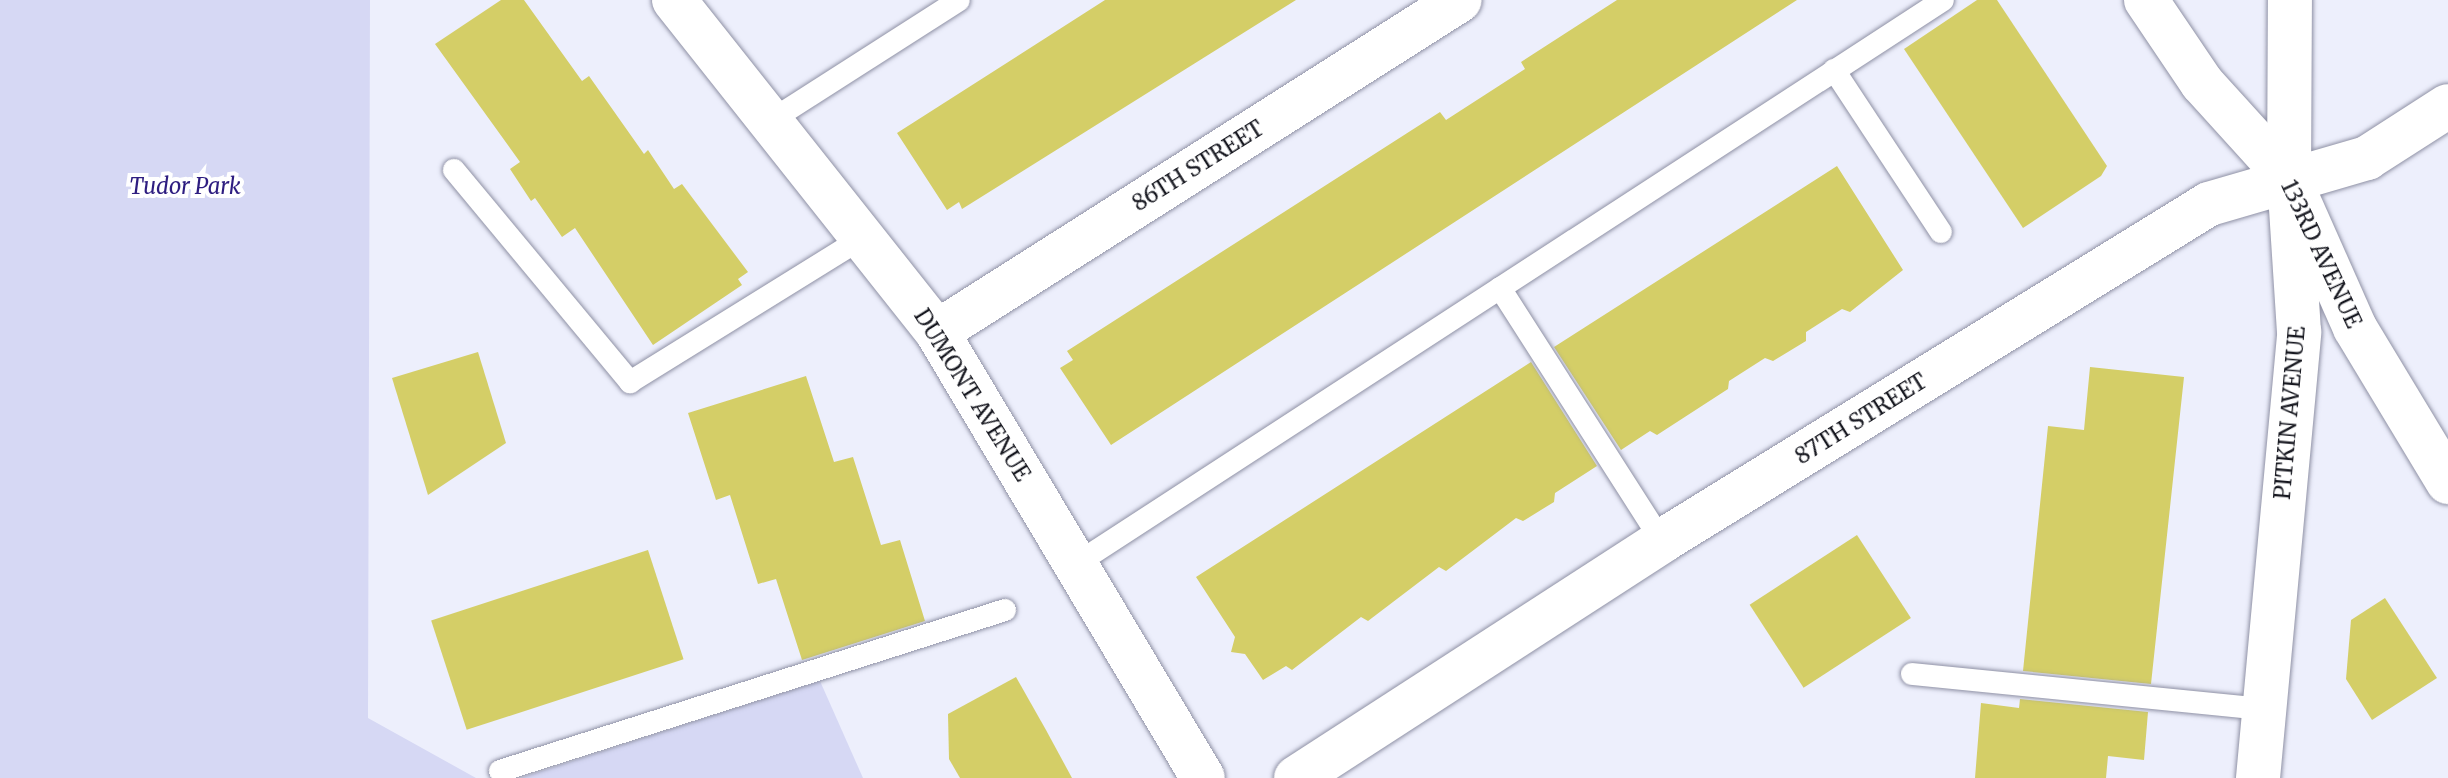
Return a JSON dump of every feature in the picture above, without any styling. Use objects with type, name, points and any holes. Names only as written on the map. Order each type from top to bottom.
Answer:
[{"type":"street","name":"DUMONT AVENUE","points":[[674,0],[937,332],[1203,778]]},
{"type":"street","name":"86TH STREET","points":[[937,332],[1460,0]]},
{"type":"street","name":"133RD AVENUE","points":[[2146,0],[2202,83],[2289,179],[2355,328],[2448,482]]},
{"type":"street","name":"PITKIN AVENUE","points":[[2258,778],[2299,332],[2289,179],[2290,0]]},
{"type":"street","name":"87TH STREET","points":[[1296,778],[1662,541],[2209,204],[2367,158],[2448,106]]},
{"type":"lane","points":[[770,121],[959,0]]},
{"type":"lane","points":[[1076,564],[1943,0]]},
{"type":"lane","points":[[1834,70],[1941,232]]},
{"type":"lane","points":[[454,170],[630,382],[862,238]]},
{"type":"lane","points":[[1500,288],[1662,541]]},
{"type":"lane","points":[[500,771],[1005,610]]},
{"type":"lane","points":[[1912,674],[2264,709]]},
{"type":"green space","name":"Tudor Park","points":[[0,0],[370,0],[368,718],[476,778],[0,778]]},
{"type":"green space","points":[[820,681],[863,778],[520,778]]},
{"type":"building","points":[[501,0],[524,0],[582,81],[589,76],[644,154],[648,150],[674,189],[682,184],[748,272],[738,279],[742,285],[653,345],[575,228],[562,237],[535,198],[531,201],[510,169],[520,162],[435,44]]},
{"type":"building","points":[[1105,0],[1296,0],[962,209],[959,202],[947,210],[897,133]]},
{"type":"building","points":[[1617,0],[1797,0],[1111,445],[1060,368],[1073,360],[1067,351],[1440,112],[1446,120],[1525,69],[1521,62]]},
{"type":"building","points":[[1977,0],[1997,0],[2107,166],[2101,176],[2023,228],[1904,49]]},
{"type":"building","points":[[1837,166],[1903,270],[1850,312],[1842,309],[1806,332],[1806,341],[1773,361],[1765,358],[1729,381],[1728,389],[1657,435],[1650,431],[1621,450],[1554,347]]},
{"type":"building","points":[[478,352],[506,443],[428,495],[392,378]]},
{"type":"building","points":[[1531,362],[1597,466],[1555,493],[1554,502],[1523,521],[1516,518],[1446,571],[1439,567],[1368,621],[1361,617],[1292,670],[1286,666],[1263,680],[1245,654],[1231,652],[1235,637],[1196,577]]},
{"type":"building","points":[[2090,367],[2184,377],[2151,684],[2023,671],[2048,426],[2084,430]]},
{"type":"building","points":[[806,376],[834,462],[853,457],[881,545],[900,540],[925,621],[802,660],[776,579],[758,584],[730,495],[716,500],[688,413]]},
{"type":"building","points":[[1857,535],[1911,618],[1804,688],[1750,605]]},
{"type":"building","points":[[648,550],[684,659],[467,730],[431,620]]},
{"type":"building","points":[[2385,598],[2437,678],[2372,720],[2346,679],[2351,620]]},
{"type":"building","points":[[1016,677],[1072,778],[960,778],[949,759],[948,714]]},
{"type":"building","points":[[2020,699],[2148,712],[2144,760],[2108,756],[2106,778],[1975,778],[1981,703],[2019,708]]}]
